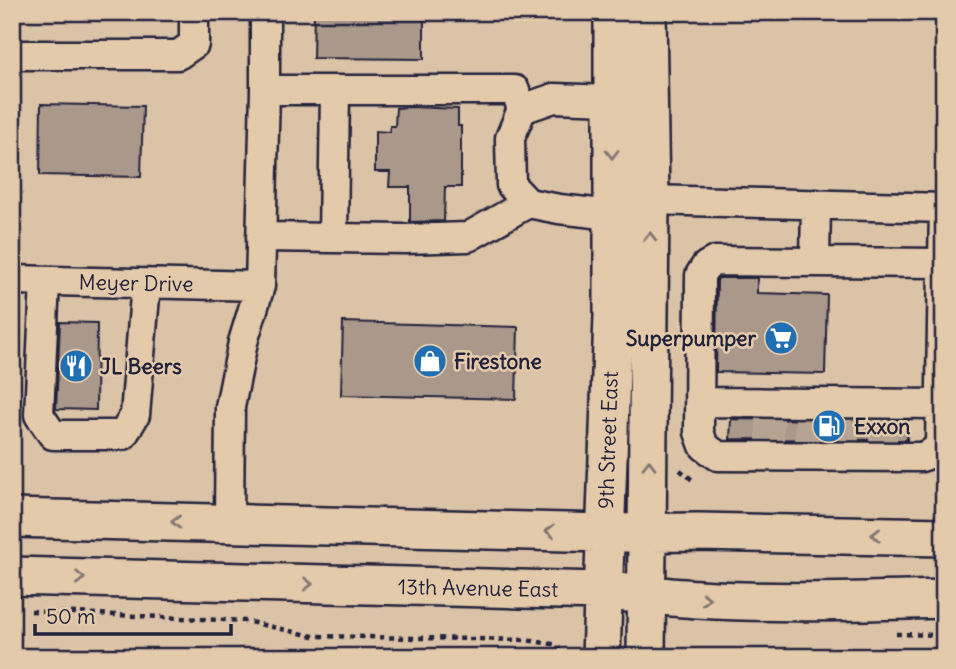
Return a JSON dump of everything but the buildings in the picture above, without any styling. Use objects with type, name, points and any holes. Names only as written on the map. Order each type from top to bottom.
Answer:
[{"type":"main road","name":"9th Street East","points":[[601,657],[613,316],[613,12]]},
{"type":"main road","name":"9th Street East","points":[[646,657],[650,200],[647,12]]},
{"type":"main road","points":[[12,518],[605,533],[944,537]]},
{"type":"main road","name":"13th Avenue East","points":[[12,576],[603,591],[697,599],[815,603],[944,599]]},
{"type":"street","points":[[24,55],[178,55],[194,44],[194,12]]},
{"type":"street","points":[[229,523],[230,407],[243,342],[260,286],[265,12]]},
{"type":"street","points":[[265,90],[515,90],[522,109],[510,138],[511,185],[528,203],[612,215]]},
{"type":"street","points":[[333,238],[335,90]]},
{"type":"street","points":[[522,109],[554,98],[611,100]]},
{"type":"street","points":[[650,200],[944,208],[940,446],[921,457],[883,430],[770,428],[718,456],[704,446],[699,432],[700,275],[706,266],[715,261],[943,263]]},
{"type":"street","points":[[261,237],[468,237],[528,203]]},
{"type":"street","points":[[815,262],[816,204]]},
{"type":"street","name":"Meyer Drive","points":[[12,280],[260,286]]},
{"type":"street","points":[[45,281],[39,415],[53,435],[123,435],[135,415],[146,284]]},
{"type":"street","points":[[700,402],[770,428],[883,430],[941,404]]},
{"type":"path","points":[[25,610],[245,621],[313,636],[526,640],[558,645],[560,657]]},
{"type":"tunnel","points":[[770,414],[770,440]]},
{"type":"tunnel","points":[[809,415],[809,441]]},
{"type":"tunnel","points":[[845,416],[845,441]]},
{"type":"tunnel","points":[[883,417],[883,442]]},
{"type":"place","name":"Superpumper","points":[[781,338]]},
{"type":"place","name":"Firestone","points":[[430,361]]},
{"type":"place","name":"JL Beers","points":[[76,366]]},
{"type":"place","name":"Exxon","points":[[829,426]]}]
